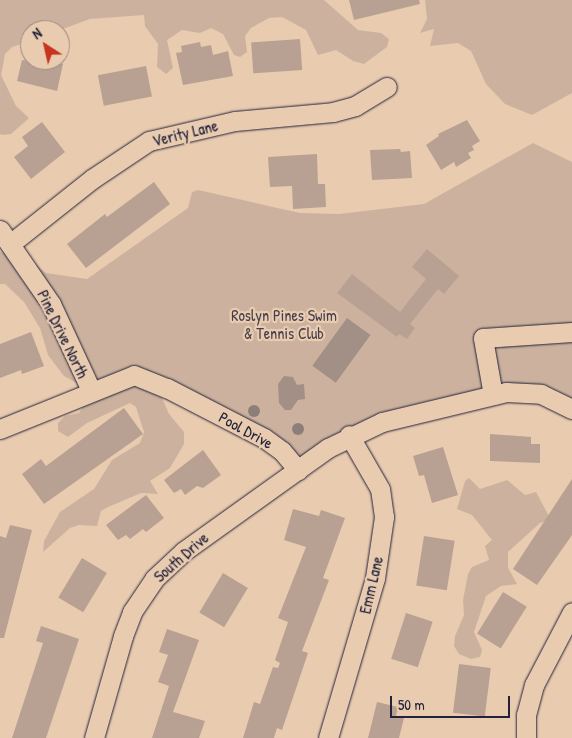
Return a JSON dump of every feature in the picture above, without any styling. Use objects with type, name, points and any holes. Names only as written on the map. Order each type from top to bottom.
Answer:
[{"type":"street","name":"Verity Lane","points":[[5,237],[149,141],[235,121],[333,112],[355,106],[387,87]]},
{"type":"street","name":"Pine Drive North","points":[[5,237],[51,304],[91,390]]},
{"type":"street","points":[[493,395],[483,338],[572,332]]},
{"type":"street","name":"Pool Drive","points":[[0,429],[127,376],[139,376],[258,435],[282,451],[298,470]]},
{"type":"street","points":[[298,470],[349,436],[382,422],[493,395],[541,394],[572,409]]},
{"type":"street","name":"Emm Lane","points":[[328,738],[375,578],[384,517],[380,489],[349,436]]},
{"type":"street","name":"South Drive","points":[[94,738],[123,636],[132,612],[154,579],[184,551],[298,470]]},
{"type":"street","points":[[526,738],[526,715],[534,684],[572,612]]},
{"type":"green space","points":[[0,0],[324,0],[358,30],[381,33],[389,39],[387,47],[364,64],[353,61],[336,50],[318,55],[306,30],[282,17],[269,18],[251,28],[245,36],[247,52],[240,57],[234,55],[223,34],[211,28],[200,33],[182,30],[167,40],[173,68],[166,74],[157,67],[158,44],[145,26],[144,15],[90,19],[70,26],[70,20],[20,20],[20,44],[12,47],[5,54],[1,75],[16,106],[29,118],[11,134],[0,134]]},
{"type":"green space","points":[[425,0],[572,0],[572,93],[532,115],[505,104],[486,84],[471,51],[458,43],[430,46],[434,29],[420,33],[427,19]]},
{"type":"green space","name":"Roslyn Pines Swim & Tennis Club","points":[[533,143],[572,162],[572,409],[541,394],[382,422],[298,470],[287,457],[153,390],[161,396],[169,414],[184,432],[184,444],[170,468],[150,481],[158,494],[141,493],[108,507],[101,511],[97,526],[79,525],[70,528],[43,552],[44,541],[60,512],[94,489],[112,460],[140,443],[144,432],[136,407],[130,403],[87,423],[68,437],[58,431],[58,423],[65,416],[79,413],[85,403],[80,385],[64,376],[48,355],[40,328],[24,302],[5,284],[0,284],[0,252],[30,260],[46,273],[87,279],[188,208],[192,192],[198,190],[300,213],[339,214],[424,204]]},
{"type":"green space","points":[[469,478],[480,489],[507,480],[525,495],[536,492],[551,520],[540,523],[508,552],[508,568],[517,584],[501,586],[486,596],[474,632],[482,650],[480,657],[471,659],[459,654],[454,646],[455,636],[464,615],[463,600],[468,574],[472,567],[489,560],[485,546],[492,540],[472,515],[457,509],[465,481]]},
{"type":"shaded area","points":[[347,318],[370,335],[336,383],[312,366]]},
{"type":"shaded area","points":[[284,376],[293,377],[297,385],[304,384],[305,399],[298,400],[291,410],[285,410],[279,403],[278,384]]},
{"type":"building","points":[[349,0],[419,0],[420,4],[354,20]]},
{"type":"building","points":[[300,39],[302,70],[253,73],[251,42]]},
{"type":"building","points":[[200,42],[201,47],[211,45],[213,55],[228,51],[233,76],[183,85],[176,53],[182,52],[181,46]]},
{"type":"building","points":[[146,66],[152,96],[104,106],[98,75]]},
{"type":"building","points":[[20,68],[20,70],[62,70],[57,91],[17,81]]},
{"type":"building","points":[[467,120],[480,141],[472,146],[474,150],[468,153],[471,158],[456,167],[454,162],[441,170],[426,145],[439,136],[438,134]]},
{"type":"building","points":[[42,122],[65,152],[31,179],[14,157],[28,146],[22,137]]},
{"type":"building","points":[[400,149],[401,152],[410,151],[412,178],[372,180],[370,150]]},
{"type":"building","points":[[317,154],[318,184],[325,184],[326,207],[293,209],[292,186],[270,187],[268,157]]},
{"type":"building","points":[[154,182],[170,204],[86,268],[67,244],[105,214],[107,217]]},
{"type":"building","points":[[427,249],[459,276],[444,294],[438,289],[410,324],[415,328],[407,339],[399,334],[397,337],[337,293],[352,274],[400,312],[426,279],[412,267]]},
{"type":"building","points":[[31,332],[44,366],[22,374],[21,370],[0,378],[0,344]]},
{"type":"building","points":[[124,408],[143,434],[44,504],[22,474],[41,459],[46,466]]},
{"type":"building","points":[[490,434],[531,437],[531,444],[540,444],[540,463],[490,461]]},
{"type":"building","points":[[443,447],[458,495],[432,503],[424,475],[419,476],[413,456]]},
{"type":"building","points":[[203,450],[221,475],[203,488],[197,486],[185,495],[181,489],[174,493],[164,480]]},
{"type":"building","points":[[572,479],[572,535],[537,585],[513,569]]},
{"type":"building","points":[[146,495],[164,518],[146,532],[143,529],[130,539],[126,535],[118,540],[106,525]]},
{"type":"building","points":[[293,509],[319,516],[321,510],[345,518],[323,578],[329,580],[302,651],[308,653],[282,730],[277,728],[274,738],[243,738],[254,702],[260,704],[273,667],[278,668],[280,663],[275,660],[288,622],[278,618],[306,547],[284,540]]},
{"type":"building","points":[[10,525],[32,530],[4,638],[0,638],[0,536],[6,538]]},
{"type":"building","points":[[424,536],[455,541],[447,590],[416,585]]},
{"type":"building","points":[[82,558],[107,573],[83,612],[58,597]]},
{"type":"building","points":[[223,573],[248,588],[224,627],[199,612]]},
{"type":"building","points":[[503,592],[527,607],[501,648],[477,634]]},
{"type":"building","points":[[406,613],[433,622],[418,667],[391,659]]},
{"type":"building","points":[[41,626],[79,639],[46,738],[12,738],[43,643],[36,641]]},
{"type":"building","points":[[167,629],[199,640],[173,712],[205,721],[199,738],[152,738],[169,686],[158,682],[168,655],[159,652]]},
{"type":"building","points":[[459,664],[491,668],[485,717],[453,713]]},
{"type":"building","points":[[377,702],[398,707],[396,716],[404,718],[399,738],[368,738]]}]
